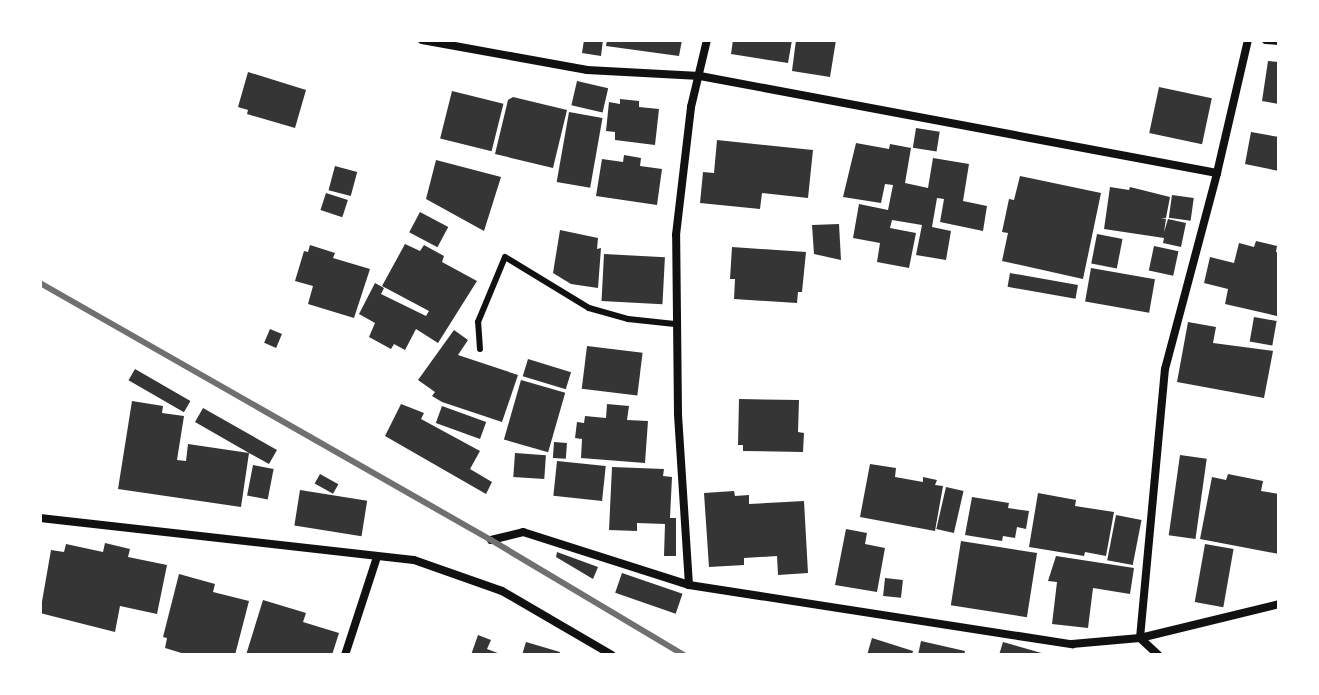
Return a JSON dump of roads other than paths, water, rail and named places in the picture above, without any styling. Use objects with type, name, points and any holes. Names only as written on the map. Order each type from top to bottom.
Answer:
[{"type":"street","points":[[422,40],[587,70],[700,76],[1217,173]]},
{"type":"street","points":[[689,585],[675,324],[676,235],[691,107],[707,40]]},
{"type":"street","points":[[1140,638],[1165,369],[1217,173],[1248,40]]},
{"type":"street","points":[[1266,40],[1279,41]]},
{"type":"street","points":[[40,518],[414,560],[502,591],[612,655]]},
{"type":"street","points":[[491,540],[523,532],[689,585],[1072,644],[1140,638],[1279,604]]},
{"type":"street","points":[[345,655],[377,557]]},
{"type":"street","points":[[1140,638],[1158,655]]},
{"type":"lane","points":[[480,349],[478,322],[505,257],[589,308],[628,319],[675,324]]},
{"type":"lane","points":[[1069,655],[1072,644]]},
{"type":"railway","points":[[40,283],[491,540],[684,655]]}]
